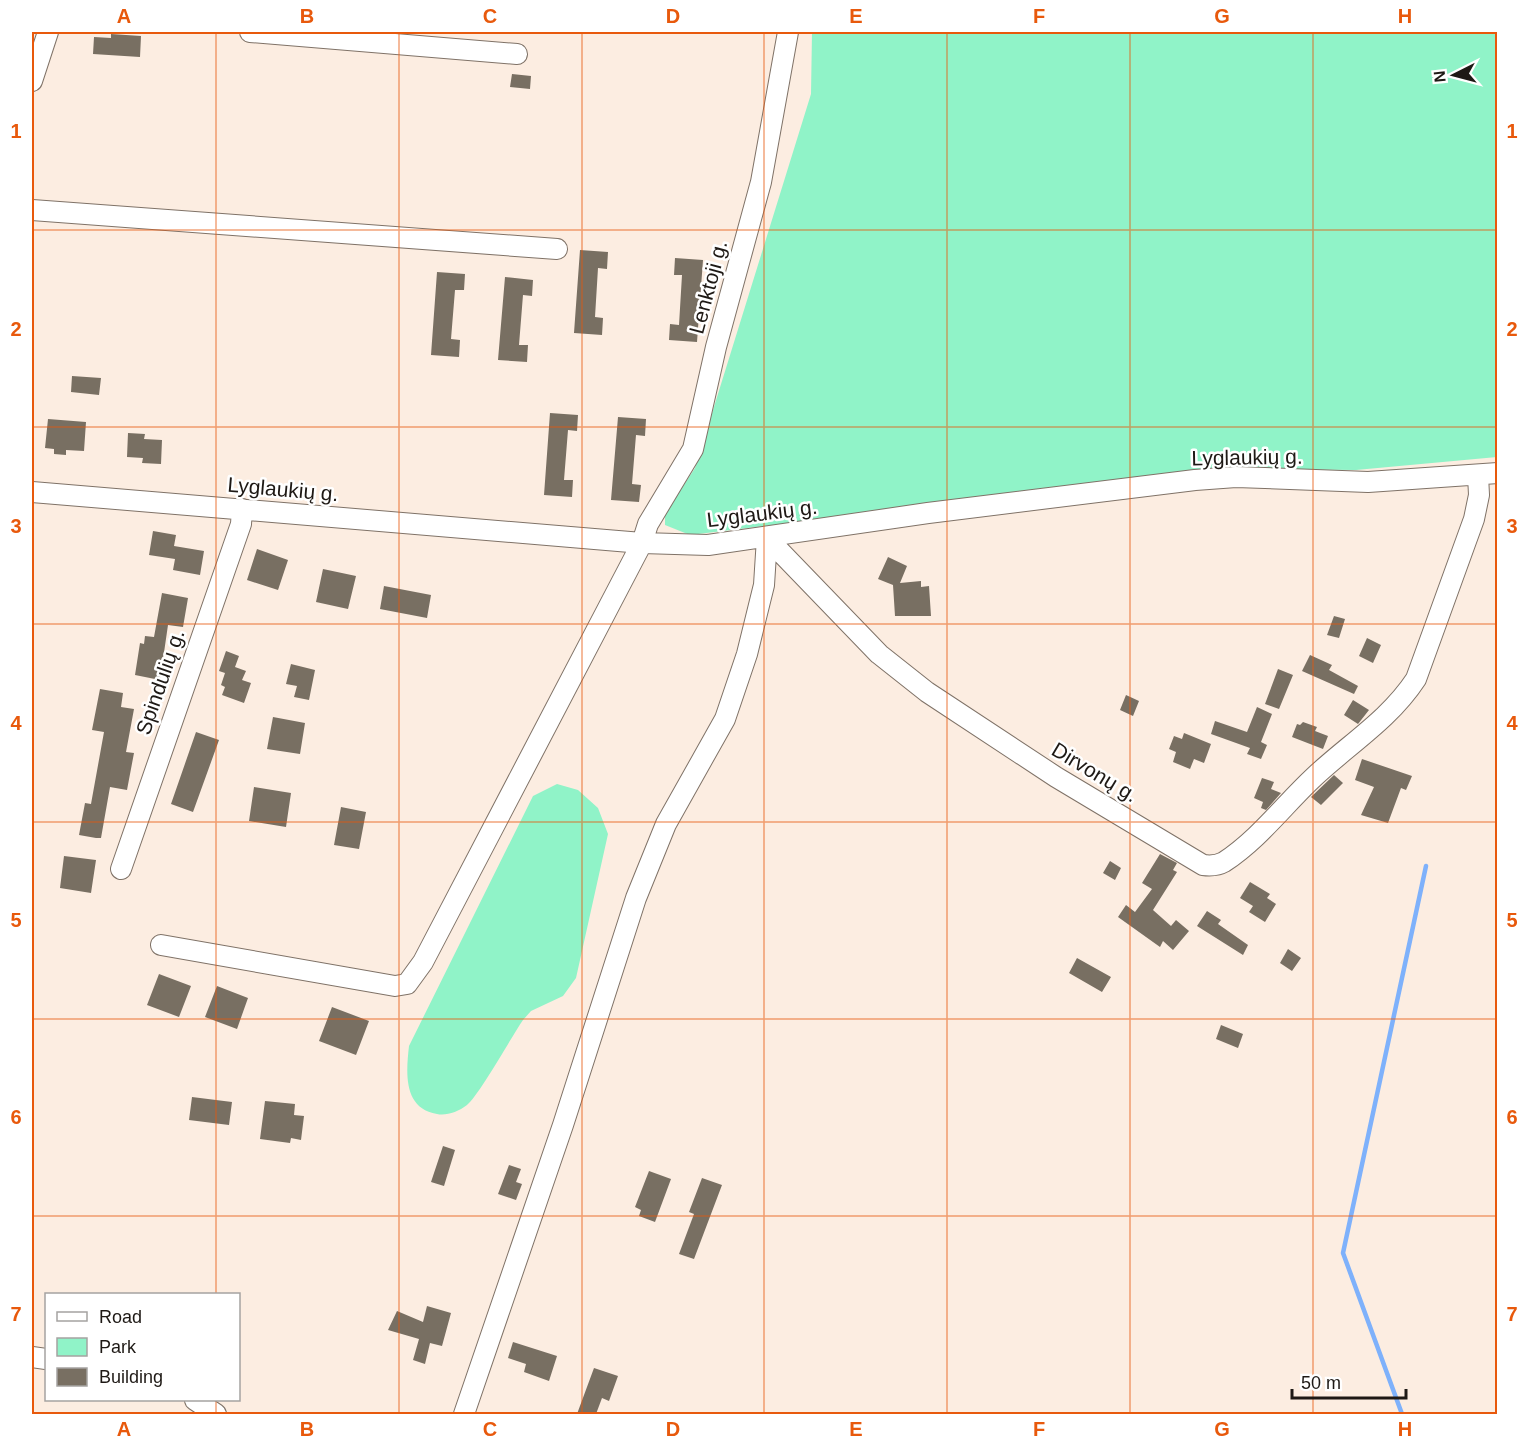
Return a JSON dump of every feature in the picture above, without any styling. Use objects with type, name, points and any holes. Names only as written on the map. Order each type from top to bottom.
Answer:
[{"type":"street","points":[[32,81],[48,32]]},
{"type":"street","points":[[250,32],[517,54]]},
{"type":"street","name":"Lenktoji g.","points":[[161,945],[395,986],[407,984],[423,962],[642,543],[648,524],[693,449],[716,347],[761,182],[788,32]]},
{"type":"street","points":[[32,210],[557,249]]},
{"type":"street","name":"Lyglaukių g.","points":[[32,492],[642,543],[708,545],[928,513],[1195,480],[1236,477],[1368,482],[1488,474]]},
{"type":"street","name":"Dirvonų g.","points":[[767,538],[879,654],[927,692],[1056,777],[1203,865],[1212,866],[1223,863],[1247,844],[1314,777],[1379,722],[1404,696],[1416,679],[1488,474]]},
{"type":"street","name":"Spindulių g.","points":[[121,869],[241,524],[242,509]]},
{"type":"street","points":[[464,1414],[563,1125],[636,898],[666,824],[729,708],[747,654],[764,585],[767,538]]},
{"type":"street","points":[[196,1401],[216,1414]]},
{"type":"green space","points":[[812,32],[1497,32],[1497,457],[1356,470],[1239,469],[690,535],[665,525],[665,514],[695,468],[811,94]]},
{"type":"green space","points":[[557,784],[578,790],[598,808],[608,834],[576,978],[563,996],[531,1011],[523,1020],[487,1079],[467,1105],[444,1114],[426,1110],[418,1105],[409,1088],[407,1067],[409,1046],[533,796]]},
{"type":"building","points":[[111,34],[141,36],[140,57],[93,54],[94,37],[111,38]]},
{"type":"building","points":[[512,74],[531,76],[530,89],[510,87]]},
{"type":"building","points":[[580,250],[608,252],[607,269],[598,268],[595,317],[603,318],[602,335],[574,333]]},
{"type":"building","points":[[675,258],[703,260],[697,342],[669,340],[670,324],[679,325],[682,275],[674,275]]},
{"type":"building","points":[[437,272],[465,274],[464,290],[455,290],[451,339],[460,340],[459,357],[431,355]]},
{"type":"building","points":[[505,277],[533,280],[532,296],[523,295],[519,345],[528,345],[527,362],[498,360]]},
{"type":"building","points":[[72,376],[101,378],[99,395],[71,392]]},
{"type":"building","points":[[550,413],[578,415],[577,431],[568,430],[564,480],[573,480],[572,497],[544,495]]},
{"type":"building","points":[[618,417],[646,419],[645,436],[636,435],[632,484],[641,485],[639,502],[611,500]]},
{"type":"building","points":[[48,419],[86,422],[84,451],[66,450],[66,455],[54,454],[54,449],[45,448]]},
{"type":"building","points":[[128,433],[145,434],[144,439],[162,440],[161,464],[142,463],[143,458],[127,457]]},
{"type":"building","points":[[153,531],[176,535],[174,546],[204,551],[200,575],[173,570],[175,559],[149,555]]},
{"type":"building","points":[[257,549],[288,560],[278,590],[247,580]]},
{"type":"building","points":[[888,557],[907,566],[900,583],[921,581],[921,587],[929,586],[931,616],[895,616],[893,585],[878,579]]},
{"type":"building","points":[[323,569],[356,576],[348,609],[316,602]]},
{"type":"building","points":[[384,586],[431,595],[427,618],[380,609]]},
{"type":"building","points":[[162,593],[188,598],[183,627],[168,625],[160,680],[135,675],[140,643],[144,644],[145,636],[154,637]]},
{"type":"building","points":[[1334,616],[1345,619],[1339,638],[1327,635]]},
{"type":"building","points":[[1367,638],[1381,645],[1373,663],[1359,656]]},
{"type":"building","points":[[226,651],[239,656],[235,667],[246,671],[242,680],[251,683],[244,703],[222,695],[225,687],[221,685],[225,673],[219,671]]},
{"type":"building","points":[[1310,655],[1332,665],[1329,670],[1358,686],[1354,694],[1302,671]]},
{"type":"building","points":[[291,664],[315,670],[309,700],[294,697],[297,686],[286,684]]},
{"type":"building","points":[[1278,669],[1293,675],[1279,709],[1265,704]]},
{"type":"building","points":[[100,689],[123,693],[121,707],[134,709],[126,752],[134,753],[127,790],[110,787],[101,838],[96,838],[79,835],[85,803],[91,804],[104,732],[92,730]]},
{"type":"building","points":[[1126,695],[1139,701],[1133,716],[1120,710]]},
{"type":"building","points":[[1353,700],[1369,710],[1358,724],[1344,715]]},
{"type":"building","points":[[1257,707],[1272,714],[1261,742],[1267,745],[1261,759],[1247,754],[1250,748],[1211,734],[1215,721],[1247,732]]},
{"type":"building","points":[[273,717],[305,723],[300,754],[267,749]]},
{"type":"building","points":[[1303,722],[1317,727],[1315,731],[1328,736],[1323,749],[1292,737],[1297,724],[1300,725]]},
{"type":"building","points":[[196,732],[219,740],[193,812],[171,804]]},
{"type":"building","points":[[1184,733],[1211,744],[1204,763],[1194,759],[1190,769],[1173,762],[1176,752],[1169,749],[1174,736],[1182,739]]},
{"type":"building","points":[[1362,759],[1412,776],[1406,790],[1401,788],[1388,823],[1361,815],[1374,787],[1355,780]]},
{"type":"building","points":[[1334,775],[1343,783],[1321,805],[1311,797]]},
{"type":"building","points":[[1262,778],[1274,782],[1271,789],[1281,793],[1266,810],[1261,808],[1263,802],[1254,798]]},
{"type":"building","points":[[254,787],[291,793],[286,827],[249,821]]},
{"type":"building","points":[[341,807],[366,812],[359,849],[334,845]]},
{"type":"building","points":[[1160,854],[1177,863],[1173,870],[1177,872],[1153,910],[1171,926],[1176,920],[1189,931],[1173,950],[1163,941],[1160,947],[1118,917],[1126,905],[1135,912],[1152,889],[1142,883]]},
{"type":"building","points":[[64,856],[96,860],[91,893],[60,888]]},
{"type":"building","points":[[1110,861],[1121,868],[1115,880],[1103,873]]},
{"type":"building","points":[[1250,882],[1270,894],[1267,898],[1276,904],[1265,922],[1249,912],[1253,906],[1240,898]]},
{"type":"building","points":[[1207,911],[1221,920],[1218,924],[1248,945],[1243,955],[1197,926]]},
{"type":"building","points":[[1288,949],[1301,958],[1292,971],[1280,963]]},
{"type":"building","points":[[1077,958],[1111,977],[1102,992],[1069,973]]},
{"type":"building","points":[[159,974],[191,986],[179,1017],[147,1005]]},
{"type":"building","points":[[217,986],[248,998],[237,1029],[205,1017]]},
{"type":"building","points":[[332,1007],[369,1021],[356,1055],[319,1041]]},
{"type":"building","points":[[1221,1025],[1243,1034],[1238,1048],[1216,1039]]},
{"type":"building","points":[[192,1097],[232,1102],[229,1125],[189,1120]]},
{"type":"building","points":[[265,1101],[295,1104],[294,1115],[304,1116],[301,1140],[291,1138],[290,1143],[260,1139]]},
{"type":"building","points":[[443,1146],[455,1150],[444,1186],[431,1182]]},
{"type":"building","points":[[509,1165],[521,1169],[516,1182],[522,1184],[516,1200],[498,1194]]},
{"type":"building","points":[[649,1171],[671,1179],[655,1222],[639,1216],[641,1210],[635,1207]]},
{"type":"building","points":[[702,1178],[722,1185],[694,1259],[679,1254],[694,1214],[689,1212]]},
{"type":"building","points":[[427,1306],[451,1313],[442,1346],[430,1343],[425,1364],[413,1360],[419,1339],[388,1330],[397,1311],[423,1322]]},
{"type":"building","points":[[513,1342],[557,1356],[549,1381],[524,1372],[526,1364],[508,1358]]},
{"type":"building","points":[[594,1368],[618,1376],[609,1401],[602,1398],[596,1414],[577,1414]]},
{"type":"waterway","points":[[1402,1414],[1343,1253],[1426,866]]}]
